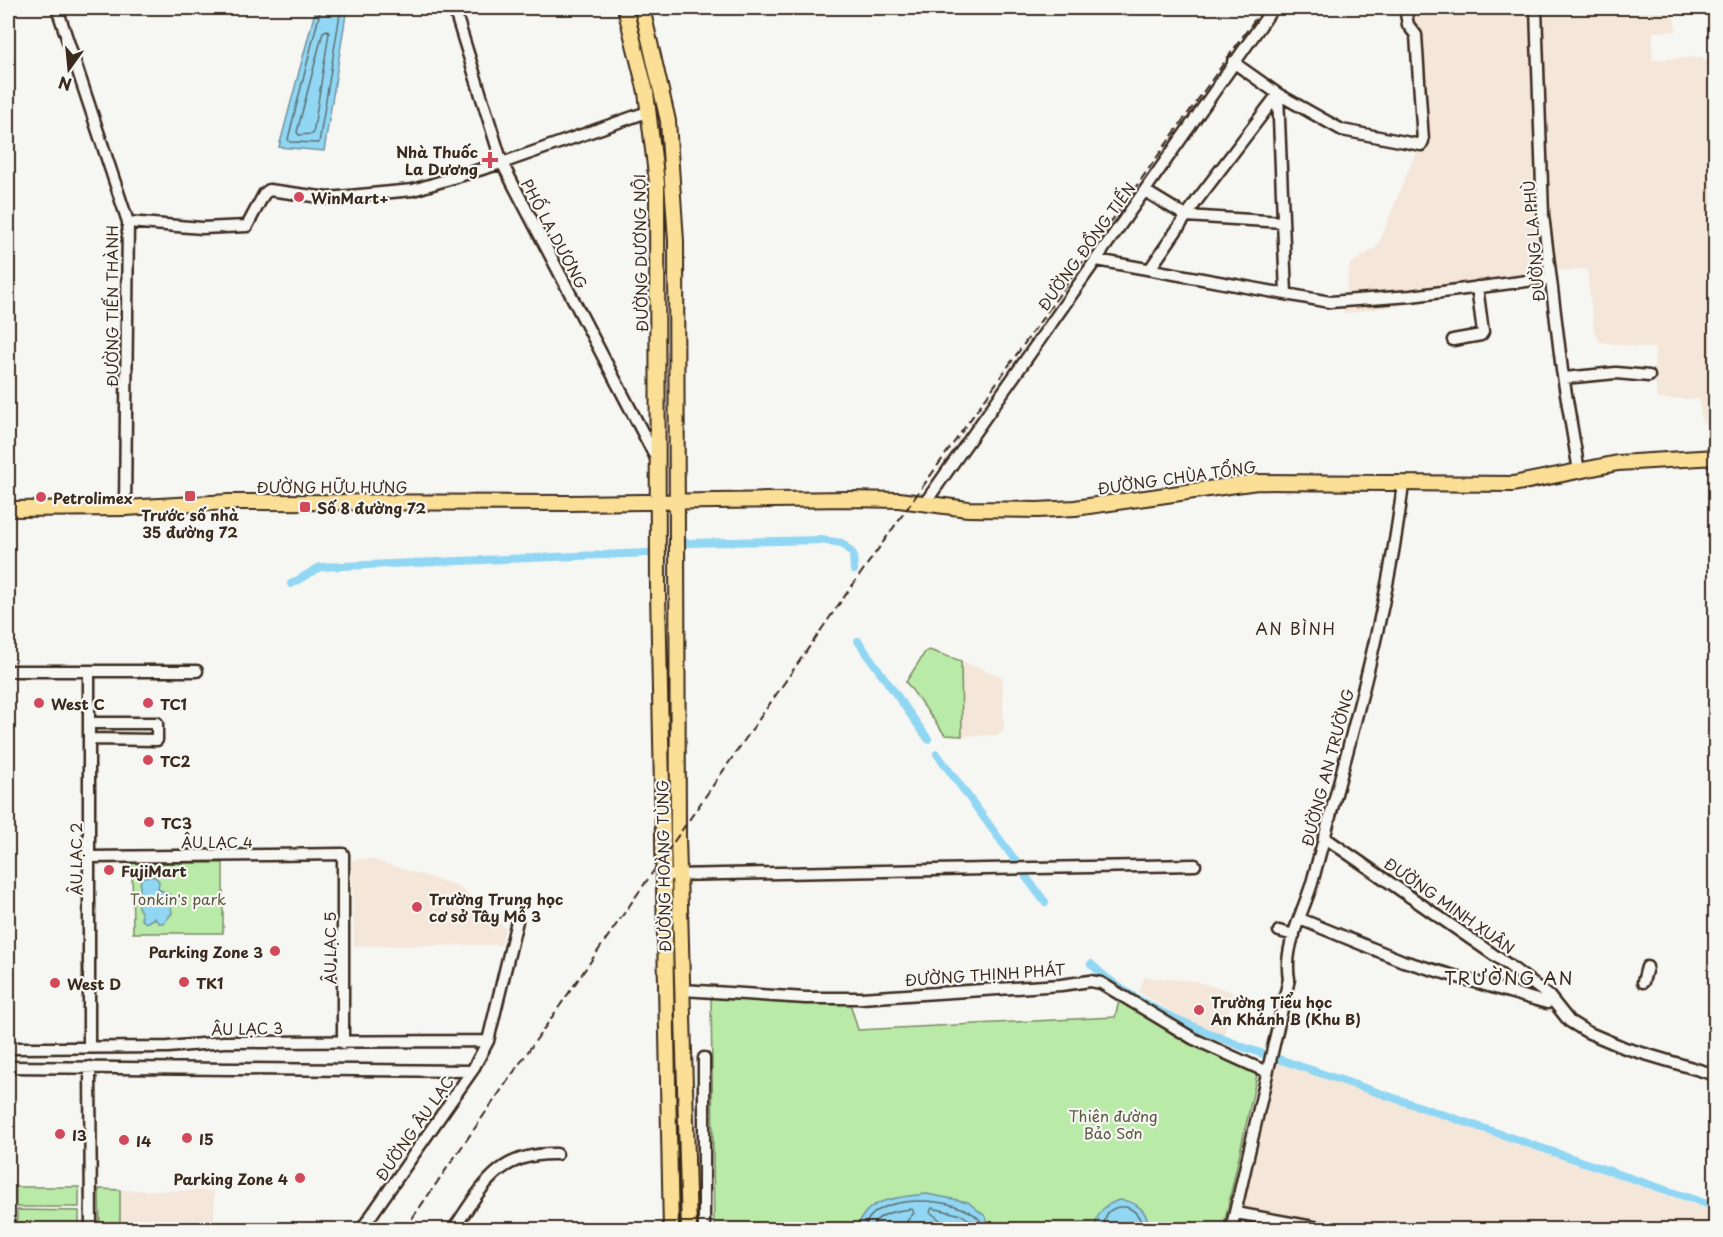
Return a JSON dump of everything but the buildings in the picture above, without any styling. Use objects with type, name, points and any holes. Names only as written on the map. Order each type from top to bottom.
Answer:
[{"type":"main road","name":"ĐƯỜNG DƯƠNG NỘI","points":[[625,8],[650,111],[657,183],[657,502]]},
{"type":"main road","points":[[642,8],[665,106],[672,161],[676,241],[677,502]]},
{"type":"main road","points":[[650,111],[665,106]]},
{"type":"main road","name":"ĐƯỜNG CHÙA TỔNG","points":[[677,502],[850,499],[980,509],[1038,510],[1075,508],[1257,482],[1513,484],[1618,463],[1716,457]]},
{"type":"main road","name":"ĐƯỜNG HỮU HƯNG","points":[[8,508],[126,508],[252,502],[677,502]]},
{"type":"main road","name":"ĐƯỜNG HOÀNG TÙNG","points":[[657,502],[670,1230]]},
{"type":"main road","name":"ĐƯỜNG HOÀNG TÙNG","points":[[677,502],[680,875],[689,1230]]},
{"type":"main road","points":[[667,1062],[685,1061]]},
{"type":"main road","points":[[670,1214],[688,1213]]},
{"type":"street","name":"ĐƯỜNG TIẾN THÀNH","points":[[57,8],[128,222],[126,508]]},
{"type":"street","name":"PHỐ LA DƯƠNG","points":[[454,8],[502,163],[658,462]]},
{"type":"street","name":"ĐƯỜNG ĐỒNG TIẾN","points":[[925,503],[1273,8]]},
{"type":"street","points":[[1233,62],[1278,94],[1342,130],[1420,145],[1423,141],[1422,109],[1416,35],[1408,25],[1405,8]]},
{"type":"street","name":"ĐƯỜNG LA PHÙ","points":[[1536,8],[1540,155],[1550,278],[1563,378],[1579,471]]},
{"type":"street","points":[[1150,269],[1186,216],[1278,94]]},
{"type":"street","points":[[1278,94],[1286,294]]},
{"type":"street","points":[[128,222],[202,228],[247,226],[264,194],[269,190],[328,198],[385,194],[435,185],[650,111]]},
{"type":"street","points":[[1145,191],[1186,216],[1284,222]]},
{"type":"street","points":[[1097,260],[1341,303],[1550,278]]},
{"type":"street","points":[[1453,340],[1481,335],[1483,332],[1477,287]]},
{"type":"street","points":[[1563,378],[1616,373],[1649,376]]},
{"type":"street","name":"ĐƯỜNG AN TRƯỜNG","points":[[1231,1230],[1289,979],[1287,966],[1294,934],[1324,837],[1372,654],[1399,520],[1403,484]]},
{"type":"street","points":[[8,671],[197,671]]},
{"type":"street","name":"ÂU LẠC 2","points":[[89,671],[89,1047]]},
{"type":"street","points":[[90,723],[157,723],[157,740],[90,739]]},
{"type":"street","name":"ĐƯỜNG MINH XUÂN","points":[[1324,837],[1507,964],[1549,996],[1569,1021],[1587,1032],[1625,1048],[1716,1075]]},
{"type":"street","name":"ÂU LẠC 4","points":[[90,856],[343,854]]},
{"type":"street","name":"ÂU LẠC 5","points":[[343,854],[343,1043]]},
{"type":"street","points":[[664,875],[1195,865]]},
{"type":"street","points":[[1300,919],[1403,961],[1547,1003]]},
{"type":"street","name":"ĐƯỜNG ÂU LẠC","points":[[361,1230],[472,1071],[488,1041],[517,921]]},
{"type":"street","points":[[1279,931],[1294,934]]},
{"type":"street","points":[[1644,982],[1647,968]]},
{"type":"street","name":"ĐƯỜNG THỊNH PHÁT","points":[[683,990],[806,998],[861,998],[1061,985],[1090,981],[1131,995],[1194,1039],[1268,1064]]},
{"type":"street","name":"ÂU LẠC 3","points":[[8,1048],[168,1047],[224,1042],[488,1041]]},
{"type":"street","points":[[704,1058],[704,1230]]},
{"type":"street","points":[[8,1067],[223,1071],[472,1071]]},
{"type":"street","points":[[90,1067],[91,1230]]},
{"type":"street","points":[[453,1230],[498,1170],[524,1156],[557,1154]]},
{"type":"street","points":[[1236,1213],[1330,1230]]},
{"type":"shaded area","points":[[1401,8],[1671,8],[1677,31],[1653,32],[1652,60],[1701,57],[1715,65],[1715,421],[1702,423],[1699,399],[1657,399],[1654,370],[1655,349],[1600,342],[1594,331],[1587,269],[1549,271],[1549,283],[1343,314],[1350,264],[1377,247],[1421,140],[1414,41]]},
{"type":"shaded area","points":[[961,661],[1002,677],[1004,729],[998,735],[962,736]]},
{"type":"shaded area","name":"Trường Trung học cơ sở Tây Mỗ 3","points":[[370,859],[458,886],[505,928],[501,945],[354,946],[352,860]]},
{"type":"shaded area","name":"Trường Tiểu học An Khánh B (Khu B)","points":[[1144,977],[1194,981],[1233,992],[1224,1036],[1185,1020],[1139,992]]},
{"type":"shaded area","points":[[1274,1061],[1716,1212],[1715,1230],[1236,1230]]},
{"type":"shaded area","points":[[120,1190],[214,1191],[214,1229],[120,1229]]},
{"type":"green space","points":[[929,650],[961,661],[962,736],[945,735],[906,682],[925,652]]},
{"type":"green space","name":"Tonkin's park","points":[[132,863],[223,863],[223,933],[133,933]]},
{"type":"green space","name":"Thiên đường Bảo Sơn","points":[[711,995],[850,1003],[858,1030],[1115,1017],[1119,1001],[1187,1043],[1257,1075],[1223,1229],[714,1229]]},
{"type":"green space","points":[[16,1187],[79,1187],[79,1207],[16,1207]]},
{"type":"green space","points":[[99,1189],[120,1190],[120,1229],[100,1229]]},
{"type":"green space","points":[[17,1210],[79,1211],[79,1229],[17,1229]]},
{"type":"water","points":[[316,8],[347,8],[324,151],[279,147]]},
{"type":"water","points":[[155,877],[159,881],[158,889],[169,894],[172,913],[164,923],[159,923],[154,918],[146,923],[141,919],[142,914],[138,907],[141,878]]},
{"type":"water","points":[[927,1194],[968,1202],[986,1217],[988,1229],[937,1229],[923,1225],[911,1229],[858,1229],[861,1219],[875,1205],[895,1198]]},
{"type":"water","points":[[1119,1200],[1131,1202],[1140,1208],[1144,1212],[1149,1229],[1095,1229],[1097,1218],[1102,1210]]},
{"type":"waterway","points":[[687,543],[821,540],[842,543],[853,554],[854,570]]},
{"type":"waterway","points":[[291,584],[320,567],[648,553]]},
{"type":"waterway","points":[[858,641],[928,739]]},
{"type":"waterway","points":[[937,754],[1015,860]]},
{"type":"waterway","points":[[1026,877],[1045,902]]},
{"type":"waterway","points":[[1091,964],[1125,991],[1163,1013],[1243,1047],[1716,1207]]},
{"type":"railway","points":[[404,1230],[837,607],[1263,8]]},
{"type":"place","name":"Nhà Thuốc La Dương","points":[[490,160]]},
{"type":"place","name":"WinMart+","points":[[299,197]]},
{"type":"place","name":"Trước số nhà 35 đường 72","points":[[190,496]]},
{"type":"place","name":"Petrolimex","points":[[41,497]]},
{"type":"place","name":"Số 8 đường 72","points":[[305,507]]},
{"type":"place","name":"West C","points":[[39,703]]},
{"type":"place","name":"TC1","points":[[148,703]]},
{"type":"place","name":"TC2","points":[[148,760]]},
{"type":"place","name":"TC3","points":[[149,822]]},
{"type":"place","name":"FujiMart","points":[[109,870]]},
{"type":"place","name":"Trường Trung học cơ sở Tây Mỗ 3","points":[[417,907]]},
{"type":"place","name":"Parking Zone 3","points":[[275,951]]},
{"type":"place","name":"TK1","points":[[184,982]]},
{"type":"place","name":"West D","points":[[55,983]]},
{"type":"place","name":"Trường Tiểu học An Khánh B (Khu B)","points":[[1199,1010]]},
{"type":"place","name":"I3","points":[[60,1134]]},
{"type":"place","name":"I5","points":[[187,1138]]},
{"type":"place","name":"I4","points":[[124,1140]]},
{"type":"place","name":"Parking Zone 4","points":[[300,1178]]},
{"type":"district","name":"AN BÌNH","points":[[1296,628]]},
{"type":"district","name":"TRƯỜNG AN","points":[[1509,977]]}]
